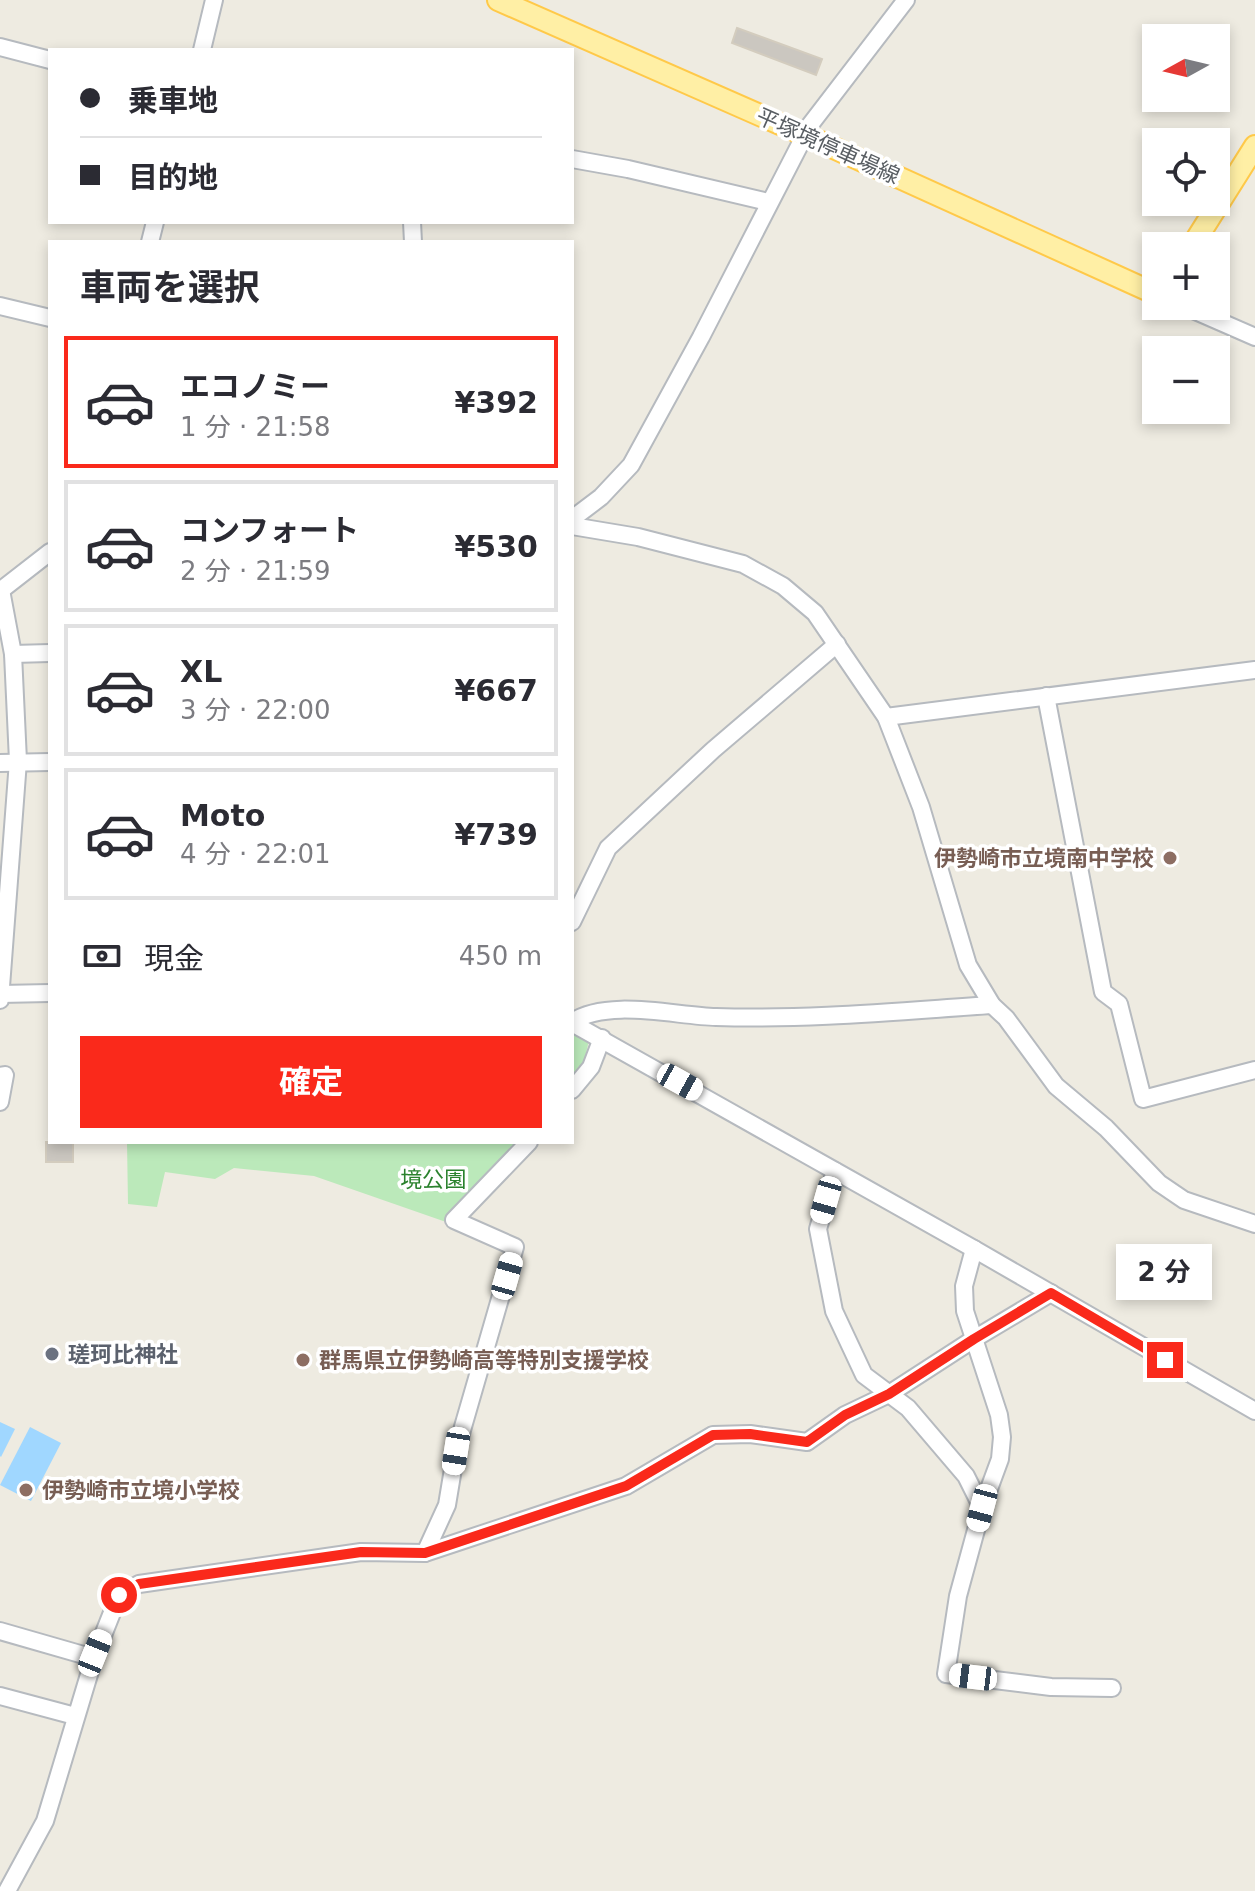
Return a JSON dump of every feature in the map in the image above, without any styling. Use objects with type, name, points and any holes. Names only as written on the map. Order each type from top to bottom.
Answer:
[{"type":"main road","name":"平塚境停車場線","points":[[498,0],[1142,288]]},
{"type":"main road","points":[[1201,232],[1255,146]]},
{"type":"street","points":[[202,48],[214,0]]},
{"type":"street","points":[[574,517],[601,497],[631,465],[805,135],[906,0]]},
{"type":"street","points":[[0,47],[48,59]]},
{"type":"street","points":[[574,159],[768,202]]},
{"type":"street","points":[[0,306],[48,318]]},
{"type":"street","points":[[1216,320],[1255,337]]},
{"type":"street","points":[[574,526],[638,537],[743,564],[783,586],[815,613],[886,717],[921,807],[968,965],[992,1005],[1006,1018],[1056,1086],[1106,1128],[1159,1183],[1184,1200],[1255,1224]]},
{"type":"street","points":[[0,1000],[18,761],[13,654],[1,591],[48,554]]},
{"type":"street","points":[[574,918],[608,848],[713,750],[837,644]]},
{"type":"street","points":[[13,654],[48,653]]},
{"type":"street","points":[[886,717],[1255,670]]},
{"type":"street","points":[[1046,696],[1103,992],[1119,1004],[1143,1099],[1255,1070]]},
{"type":"street","points":[[0,763],[48,762]]},
{"type":"street","points":[[0,994],[48,993]]},
{"type":"street","points":[[574,1021],[585,1013],[644,1010],[715,1017],[992,1005]]},
{"type":"street","points":[[574,1023],[1255,1411]]},
{"type":"street","points":[[574,1088],[591,1067],[602,1038]]},
{"type":"street","points":[[0,1076],[5,1075],[0,1102]]},
{"type":"street","points":[[425,1553],[447,1505],[456,1451],[515,1247],[454,1220],[527,1144]]},
{"type":"street","points":[[835,1171],[818,1229],[834,1311],[864,1375],[908,1408],[966,1476],[982,1508]]},
{"type":"street","points":[[974,1249],[964,1286],[965,1311],[999,1415],[1002,1437],[1000,1459],[982,1508],[958,1596],[946,1674],[1051,1687],[1112,1688]]},
{"type":"street","points":[[7,1891],[45,1821],[75,1716],[119,1595],[139,1584],[361,1552],[425,1553],[626,1486],[713,1435],[750,1434],[807,1442],[845,1415],[889,1394],[1051,1293]]},
{"type":"street","points":[[0,1631],[94,1658]]},
{"type":"street","points":[[0,1696],[75,1716]]},
{"type":"green space","points":[[574,1032],[589,1040],[583,1067],[574,1078]]},
{"type":"green space","name":"境公園","points":[[127,1144],[517,1144],[446,1222],[314,1176],[234,1168],[215,1179],[165,1172],[157,1207],[128,1204]]},
{"type":"water","points":[[0,1422],[15,1429],[1,1457],[0,1456]]},
{"type":"water","points":[[30,1427],[61,1443],[31,1501],[0,1485]]},
{"type":"building","points":[[737,28],[822,59],[816,75],[732,43]]},
{"type":"building","points":[[46,1142],[73,1144],[73,1162],[46,1162]]},
{"type":"place","name":"伊勢崎市立境南中学校","points":[[1170,858]]},
{"type":"place","name":"瑳珂比神社","points":[[52,1354]]},
{"type":"place","name":"群馬県立伊勢崎高等特別支援学校","points":[[303,1360]]},
{"type":"place","name":"伊勢崎市立境小学校","points":[[26,1490]]},
{"type":"route","points":[[119,1595],[139,1584],[361,1552],[425,1553],[626,1486],[713,1435],[750,1434],[807,1442],[845,1415],[889,1394],[1051,1293],[1165,1360]]}]
